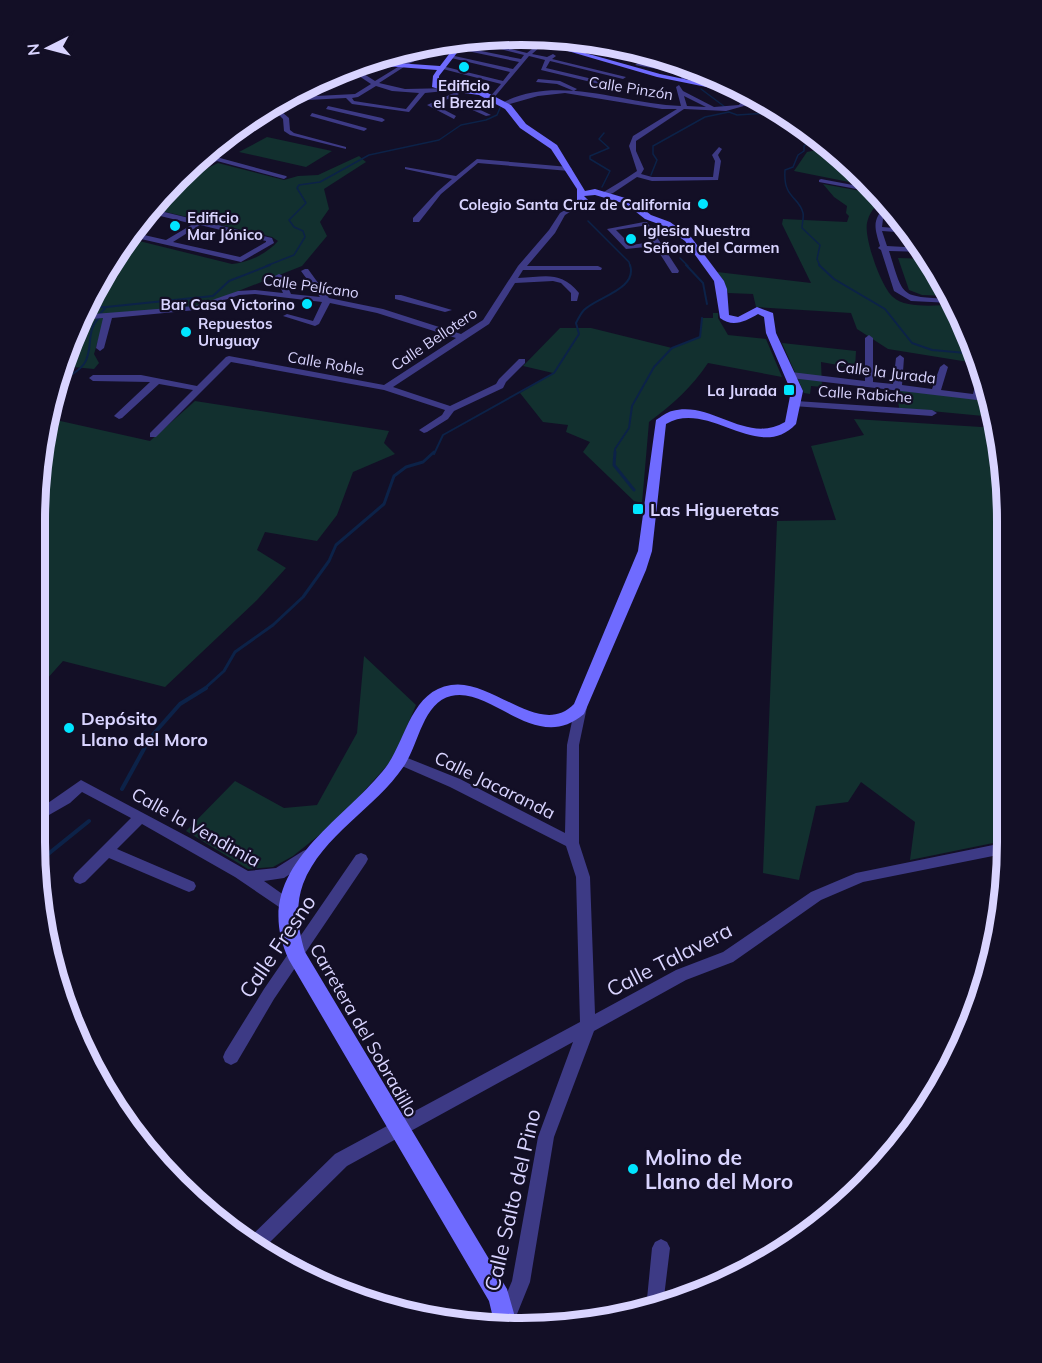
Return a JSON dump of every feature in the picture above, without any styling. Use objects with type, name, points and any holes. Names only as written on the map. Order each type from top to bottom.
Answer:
[{"type":"main road","points":[[560,47],[712,85]]},
{"type":"main road","points":[[573,48],[691,84],[722,89]]},
{"type":"main road","points":[[459,49],[436,76],[435,85],[451,94],[463,91],[478,92],[502,104],[523,126],[551,143],[578,182],[583,197],[600,196],[626,201],[646,220],[673,228],[699,251],[719,281],[725,317],[740,320],[757,310],[769,315],[771,333],[797,391],[790,424],[785,430],[770,434],[737,428],[694,413],[675,414],[660,422],[645,551],[581,707]]},
{"type":"main road","points":[[377,67],[442,68]]},
{"type":"main road","points":[[578,182],[600,196]]},
{"type":"main road","name":"Carretera del Sobradillo","points":[[505,1317],[499,1297],[296,954],[291,939],[290,907],[295,882],[314,850],[387,778],[400,760],[427,705],[442,693],[458,689],[473,692],[518,715],[534,720],[563,719],[581,707]]},
{"type":"street","points":[[506,45],[532,50]]},
{"type":"street","points":[[518,45],[548,59],[623,77]]},
{"type":"street","points":[[459,49],[522,61]]},
{"type":"street","points":[[492,98],[532,50]]},
{"type":"street","points":[[556,55],[548,59],[543,69],[616,86]]},
{"type":"street","points":[[364,129],[312,115],[376,85],[420,56]]},
{"type":"street","points":[[450,57],[514,71]]},
{"type":"street","points":[[609,97],[623,77],[635,67],[661,66]]},
{"type":"street","points":[[442,68],[505,82]]},
{"type":"street","points":[[363,72],[376,85],[451,94],[488,115]]},
{"type":"street","points":[[276,113],[340,81]]},
{"type":"street","points":[[551,91],[538,81],[558,82],[580,92]]},
{"type":"street","points":[[600,196],[636,175],[641,169],[635,156],[633,139],[639,132],[658,125],[684,107],[679,89],[715,109]]},
{"type":"street","points":[[301,99],[349,99],[407,111],[425,90]]},
{"type":"street","name":"Calle Pinzón","points":[[502,104],[551,91],[580,92],[650,106],[734,109],[742,104],[753,106]]},
{"type":"street","points":[[310,94],[337,99]]},
{"type":"street","points":[[451,94],[430,105],[454,117]]},
{"type":"street","points":[[328,108],[381,120]]},
{"type":"street","points":[[279,112],[286,118],[287,131],[292,134],[344,148]]},
{"type":"street","points":[[636,175],[652,179],[716,179],[718,161],[715,155],[719,149]]},
{"type":"street","points":[[213,158],[284,177]]},
{"type":"street","points":[[205,165],[217,159]]},
{"type":"street","points":[[416,220],[440,193],[477,161],[569,170]]},
{"type":"street","points":[[407,168],[457,178]]},
{"type":"street","points":[[821,182],[862,189]]},
{"type":"street","name":"Calle Bellotero","points":[[386,388],[486,322],[521,268],[552,231],[562,214],[583,197]]},
{"type":"street","points":[[140,236],[241,260],[270,243],[269,240],[158,213]]},
{"type":"street","points":[[884,213],[878,229],[882,248],[897,290],[911,298],[943,300]]},
{"type":"street","points":[[657,243],[629,247],[611,229],[646,220],[657,243],[675,271]]},
{"type":"street","points":[[168,242],[199,223]]},
{"type":"street","points":[[878,229],[898,230]]},
{"type":"street","points":[[882,248],[912,249]]},
{"type":"street","points":[[521,268],[598,268]]},
{"type":"street","points":[[287,316],[315,324],[327,301],[305,271]]},
{"type":"street","points":[[279,276],[288,296]]},
{"type":"street","points":[[514,281],[553,279],[564,281],[575,293],[574,299]]},
{"type":"street","name":"Calle Pelícano","points":[[91,317],[196,309],[238,293],[255,292],[327,301],[380,311],[464,338]]},
{"type":"street","points":[[398,297],[448,310]]},
{"type":"street","points":[[402,318],[420,303]]},
{"type":"street","points":[[100,348],[108,316]]},
{"type":"street","points":[[869,338],[869,384]]},
{"type":"street","points":[[897,387],[900,358]]},
{"type":"street","name":"Calle Roble","points":[[200,389],[229,359],[386,388],[451,409]]},
{"type":"street","points":[[424,430],[445,417],[451,409],[500,386],[522,361]]},
{"type":"street","points":[[936,392],[944,367]]},
{"type":"street","name":"Calle la Jurada","points":[[791,375],[977,397],[979,390]]},
{"type":"street","points":[[93,378],[158,380],[200,389]]},
{"type":"street","points":[[119,416],[158,380]]},
{"type":"street","points":[[153,435],[200,389]]},
{"type":"street","name":"Calle Rabiche","points":[[796,404],[932,413]]},
{"type":"street","points":[[581,707],[573,745],[572,843],[583,877],[588,1026]]},
{"type":"street","name":"Calle Jacaranda","points":[[400,760],[508,808],[572,843]]},
{"type":"street","name":"Calle la Vendimia","points":[[45,811],[65,799],[81,785],[249,877],[290,907]]},
{"type":"street","points":[[80,878],[140,817]]},
{"type":"street","points":[[249,877],[279,874],[314,850]]},
{"type":"street","points":[[107,851],[189,886]]},
{"type":"street","name":"Calle Talavera","points":[[260,1240],[341,1160],[681,975],[728,957],[816,896],[861,876],[997,851]]},
{"type":"street","name":"Calle Fresno","points":[[231,1057],[296,954],[361,859]]},
{"type":"street","name":"Calle Salto del Pino","points":[[507,1318],[521,1282],[546,1137],[574,1056],[588,1026]]},
{"type":"street","points":[[655,1299],[661,1248]]},
{"type":"green space","points":[[267,137],[332,151],[306,167],[239,152]]},
{"type":"green space","points":[[819,149],[858,184],[794,171],[807,152]]},
{"type":"green space","points":[[359,156],[366,162],[324,189],[329,209],[320,222],[327,236],[302,266],[203,305],[106,315],[94,354],[99,363],[94,369],[70,367],[94,310],[137,240],[232,264],[257,257],[278,241],[272,237],[160,211],[194,174],[218,163],[284,180],[298,176],[318,175]]},
{"type":"green space","points":[[823,184],[865,192],[877,205],[867,223],[868,239],[874,262],[888,292],[905,303],[922,306],[945,305],[970,362],[888,349],[857,329],[851,313],[756,307],[753,294],[728,293],[724,281],[717,272],[811,283],[782,224],[783,219],[847,222],[849,216],[846,213],[847,206],[834,197]]},
{"type":"green space","points":[[898,258],[918,259],[940,296],[922,295],[909,290]]},
{"type":"green space","points":[[713,313],[718,313],[718,318],[728,335],[766,339],[782,377],[708,363],[681,395],[649,422],[642,503],[634,501],[583,452],[590,442],[566,432],[568,425],[543,422],[520,393],[553,373],[523,366],[560,328],[591,328],[672,348],[700,337],[702,318],[713,318]]},
{"type":"green space","points":[[782,343],[856,351],[855,368],[821,362],[822,387],[811,386],[810,394],[804,393]]},
{"type":"green space","points":[[897,390],[979,399],[980,395],[985,416],[899,408]]},
{"type":"green space","points":[[195,401],[389,431],[384,443],[395,454],[353,472],[337,515],[317,541],[265,532],[257,550],[286,568],[257,600],[165,687],[63,661],[46,680],[46,490],[56,420],[150,441]]},
{"type":"green space","points":[[854,419],[988,427],[993,459],[997,521],[997,842],[910,860],[915,822],[861,782],[848,802],[816,806],[799,880],[763,873],[777,521],[836,520],[811,446],[864,435]]},
{"type":"green space","points":[[364,656],[416,705],[393,759],[338,820],[293,856],[273,867],[248,869],[186,831],[235,781],[284,808],[317,805],[357,733]]},
{"type":"waterway","points":[[701,89],[725,107]]},
{"type":"waterway","points":[[266,266],[294,255],[305,237],[303,231],[294,227],[289,220],[306,203],[297,188],[299,185],[320,182],[369,155],[439,140],[461,125],[486,120],[497,115],[500,108]]},
{"type":"waterway","points":[[651,175],[657,160],[653,154],[653,146],[705,117],[729,112],[737,115],[766,113]]},
{"type":"waterway","points":[[602,187],[610,171],[590,159],[590,156],[609,148],[599,139],[604,133]]},
{"type":"waterway","points":[[810,142],[804,146],[804,151],[798,155],[793,167],[785,170],[785,179],[786,187],[801,207],[802,228],[820,245],[817,259],[820,266]]},
{"type":"waterway","points":[[588,221],[629,262],[630,266]]},
{"type":"waterway","points":[[680,258],[688,266]]},
{"type":"waterway","points":[[106,307],[213,296],[229,281],[270,265]]},
{"type":"waterway","points":[[434,454],[443,435],[554,373],[579,334],[576,323],[584,310],[622,286],[631,273],[630,265]]},
{"type":"waterway","points":[[686,265],[703,283],[707,304]]},
{"type":"waterway","points":[[820,266],[834,279],[885,309],[912,343],[932,350],[966,353]]},
{"type":"waterway","points":[[96,307],[106,307]]},
{"type":"waterway","points":[[99,315],[106,307]]},
{"type":"waterway","points":[[67,378],[79,369],[87,359],[92,329],[99,318]]},
{"type":"waterway","points":[[615,452],[629,428],[632,406],[654,367],[672,348],[700,337],[702,318]]},
{"type":"waterway","points":[[204,690],[224,671],[235,652],[273,625],[303,597],[329,561],[336,545],[384,504],[394,476],[406,467],[423,462],[434,452]]},
{"type":"waterway","points":[[615,452],[614,465],[634,490]]},
{"type":"waterway","points":[[122,789],[150,738],[180,704],[204,690]]},
{"type":"waterway","points":[[45,856],[89,821]]},
{"type":"place","name":"Edificio el Brezal","points":[[464,67]]},
{"type":"place","name":"Colegio Santa Cruz de California","points":[[703,204]]},
{"type":"place","name":"Edificio Mar Jónico","points":[[175,226]]},
{"type":"place","name":"Iglesia Nuestra Señora del Carmen","points":[[631,239]]},
{"type":"place","name":"Bar Casa Victorino","points":[[307,304]]},
{"type":"place","name":"Repuestos Uruguay","points":[[186,332]]},
{"type":"place","name":"La Jurada","points":[[789,390]]},
{"type":"place","name":"Las Higueretas","points":[[638,509]]},
{"type":"place","name":"Depósito Llano del Moro","points":[[69,728]]},
{"type":"place","name":"Molino de Llano del Moro","points":[[633,1169]]}]
